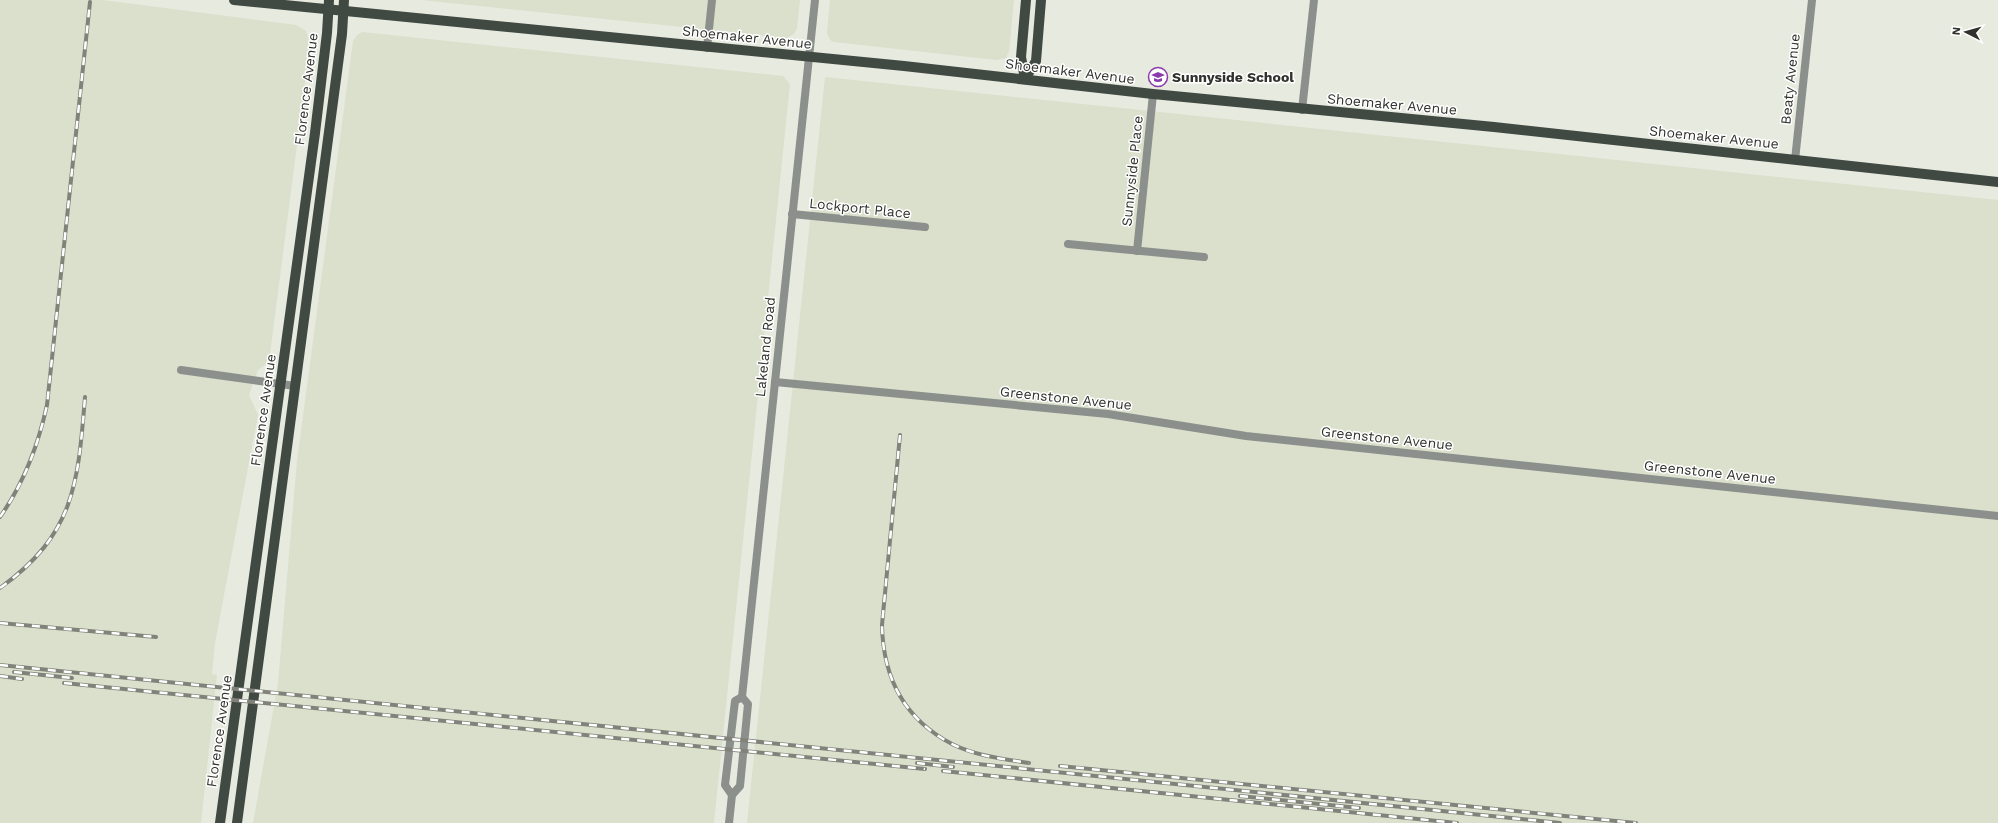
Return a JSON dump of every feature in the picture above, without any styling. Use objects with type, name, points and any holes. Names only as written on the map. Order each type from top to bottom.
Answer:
[{"type":"main road","name":"Shoemaker Avenue","points":[[234,0],[328,5],[344,11],[1025,79],[1302,110],[1494,127],[1998,182]]},
{"type":"main road","name":"Florence Avenue","points":[[237,823],[324,166],[344,11],[344,0]]},
{"type":"main road","points":[[1025,79],[1021,57],[1026,0]]},
{"type":"main road","points":[[1025,79],[1036,61],[1041,0]]},
{"type":"main road","name":"Florence Avenue","points":[[220,823],[310,165],[327,33],[328,5]]},
{"type":"main road","points":[[310,165],[324,166]]},
{"type":"street","points":[[706,48],[712,0]]},
{"type":"street","name":"Lakeland Road","points":[[729,823],[732,795],[740,786],[748,704],[742,697],[815,0]]},
{"type":"street","points":[[1302,110],[1314,0]]},
{"type":"street","name":"Beaty Avenue","points":[[1795,160],[1812,0]]},
{"type":"street","name":"Sunnyside Place","points":[[1137,251],[1153,94]]},
{"type":"street","name":"Lockport Place","points":[[792,214],[925,227]]},
{"type":"street","points":[[1068,244],[1204,257]]},
{"type":"street","points":[[181,370],[295,386]]},
{"type":"street","name":"Greenstone Avenue","points":[[775,382],[1108,414],[1246,436],[1998,516]]},
{"type":"street","name":"Lakeland Road","points":[[732,795],[725,785],[735,701],[742,697]]},
{"type":"shaded area","points":[[0,0],[103,0],[296,25],[306,31],[310,44],[269,362],[258,370],[249,395],[258,415],[215,643],[212,674],[217,675],[201,823],[0,823]]},
{"type":"shaded area","points":[[421,0],[800,0],[797,28],[794,34],[787,38]]},
{"type":"shaded area","points":[[830,0],[1014,0],[1009,51],[1006,58],[996,60],[834,42],[830,40],[827,33]]},
{"type":"shaded area","points":[[362,32],[783,76],[790,84],[714,823],[253,823],[278,683],[297,461],[353,41],[357,35]]},
{"type":"shaded area","points":[[825,77],[1998,200],[1998,823],[747,823]]},
{"type":"railway","points":[[0,517],[9,504],[29,464],[35,449],[47,405],[90,2]]},
{"type":"railway","points":[[0,588],[25,568],[44,547],[58,527],[68,504],[75,481],[85,397]]},
{"type":"railway","points":[[900,435],[882,625],[883,644],[892,679],[899,695],[909,709],[935,734],[952,744],[970,751],[1029,763]]},
{"type":"railway","points":[[0,623],[156,637]]},
{"type":"railway","points":[[0,665],[1560,823]]},
{"type":"railway","points":[[14,672],[72,678]]},
{"type":"railway","points":[[0,676],[22,679]]},
{"type":"railway","points":[[64,683],[925,769]]},
{"type":"railway","points":[[917,763],[953,767]]},
{"type":"railway","points":[[1060,766],[1636,823]]},
{"type":"railway","points":[[943,771],[1457,823]]},
{"type":"railway","points":[[1240,796],[1359,808]]},
{"type":"place","name":"Sunnyside School","points":[[1158,77]]}]
